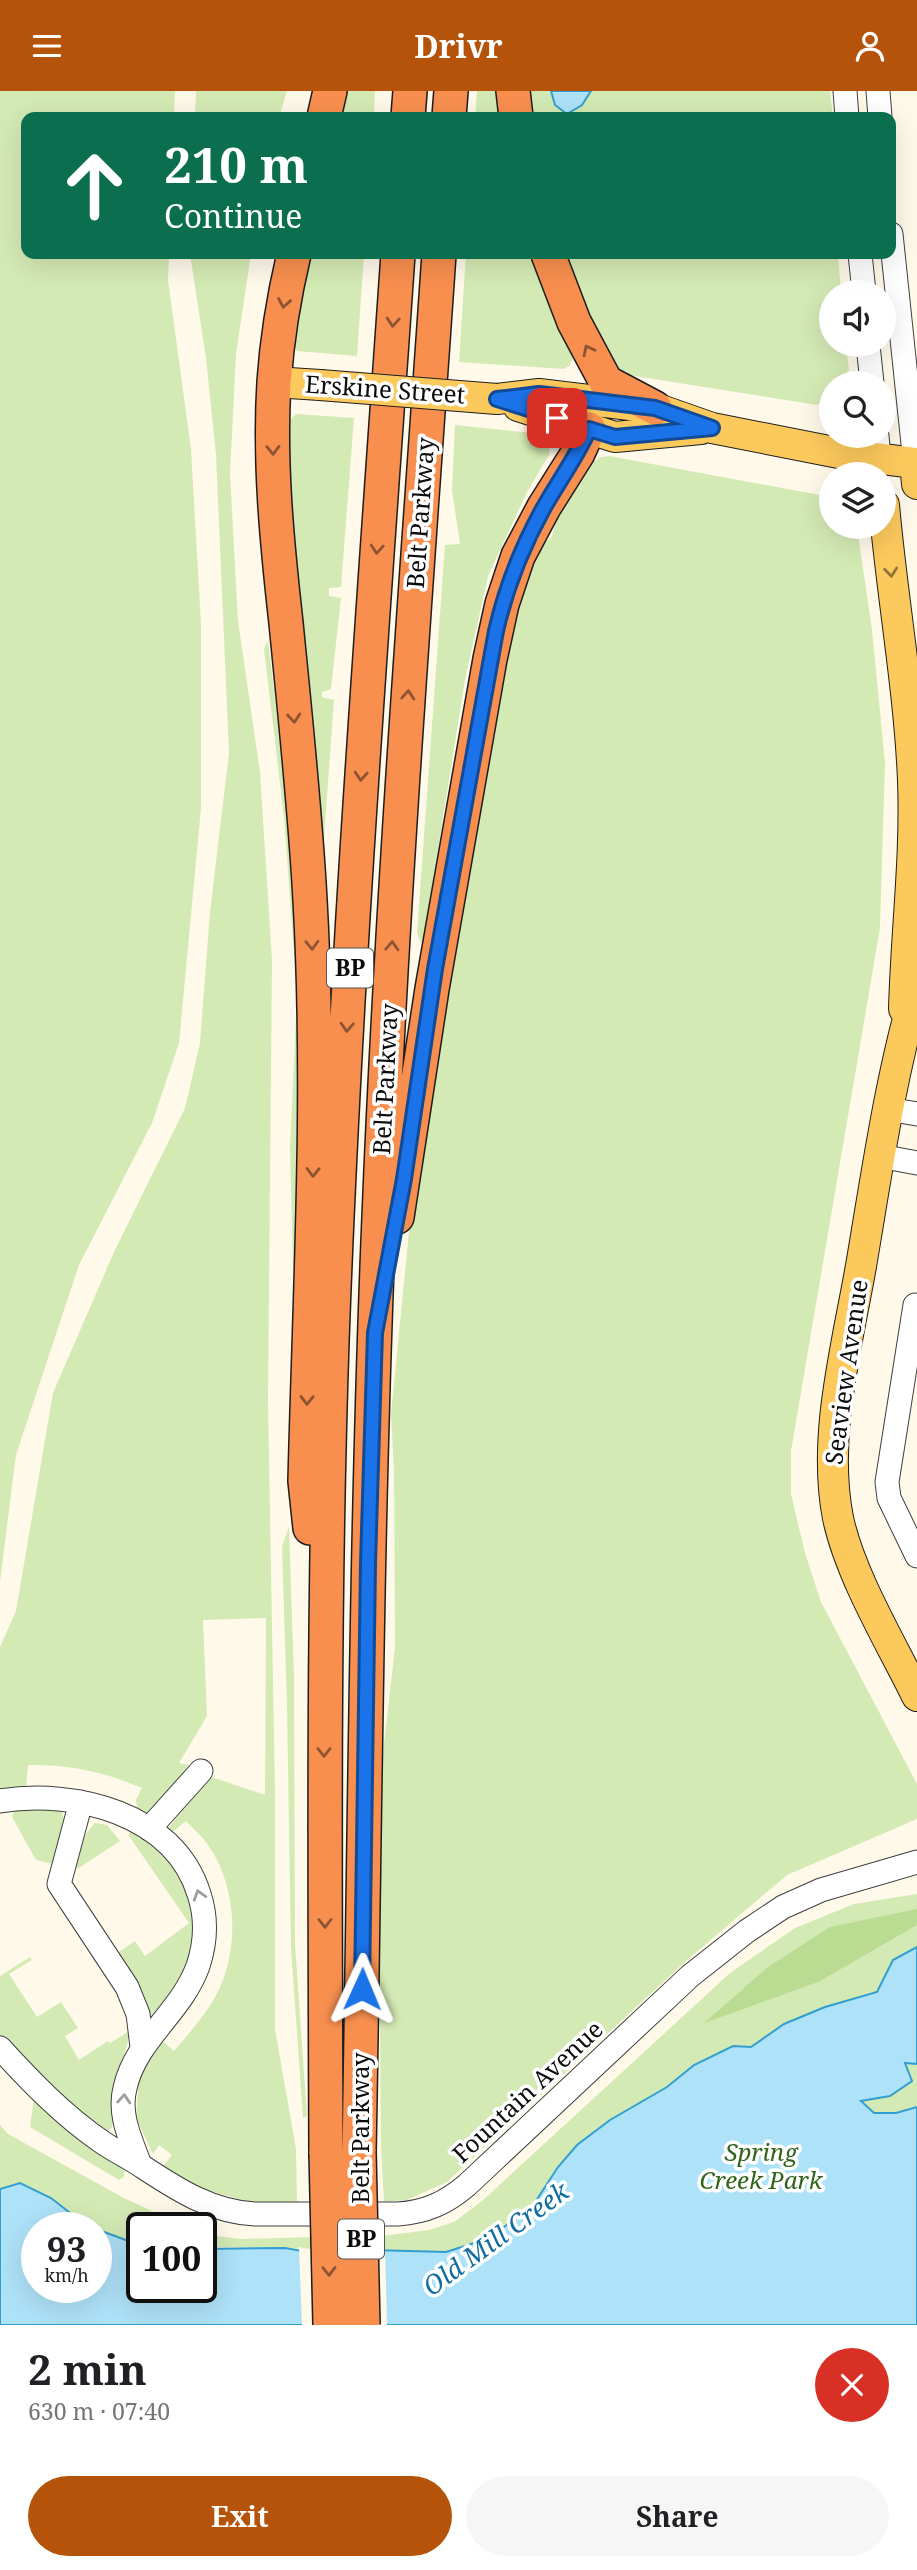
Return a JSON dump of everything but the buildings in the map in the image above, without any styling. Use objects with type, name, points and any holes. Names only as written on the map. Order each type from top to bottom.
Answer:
[{"type":"highway","points":[[325,112],[330,91]]},
{"type":"highway","points":[[408,112],[410,91]]},
{"type":"highway","points":[[449,112],[451,91]]},
{"type":"highway","points":[[513,91],[515,112]]},
{"type":"highway","points":[[293,259],[281,316],[274,381],[273,456],[277,534],[305,831],[313,953],[315,1071],[305,1481],[324,1684]]},
{"type":"highway","name":"Belt Parkway","points":[[330,2325],[326,2153],[324,1684],[332,1340],[347,1014],[398,259]]},
{"type":"highway","name":"Belt Parkway","points":[[363,2325],[359,2152],[368,1563],[375,1333],[396,883],[439,259]]},
{"type":"highway","points":[[550,259],[574,322],[606,381],[655,408]]},
{"type":"highway","points":[[375,1333],[404,1179],[436,964],[502,604],[518,557],[589,429]]},
{"type":"main road","name":"Erskine Street","points":[[274,381],[497,399],[539,394],[655,408],[712,428],[849,455],[879,456],[916,471]]},
{"type":"main road","name":"Erskine Street","points":[[497,399],[615,437],[712,428]]},
{"type":"main road","name":"Seaview Avenue","points":[[888,539],[913,783],[903,1034]]},
{"type":"main road","name":"Seaview Avenue","points":[[917,986],[903,1034],[887,1109],[838,1399],[832,1474],[838,1517],[851,1561],[917,1696]]},
{"type":"street","points":[[845,91],[847,112]]},
{"type":"street","points":[[878,91],[880,112]]},
{"type":"street","points":[[861,259],[863,280]]},
{"type":"street","points":[[894,259],[916,471]]},
{"type":"street","points":[[887,1109],[917,1114]]},
{"type":"street","points":[[880,1156],[917,1163]]},
{"type":"street","points":[[915,1305],[887,1482],[889,1498],[917,1556]]},
{"type":"street","points":[[149,1829],[201,1771]]},
{"type":"street","points":[[0,1801],[44,1797],[81,1803],[112,1811],[149,1829],[173,1848],[188,1867],[202,1903],[205,1927],[203,1949],[193,1979],[142,2047],[127,2080],[122,2102],[125,2123],[140,2165]]},
{"type":"street","points":[[81,1803],[60,1884],[127,1987],[138,2014],[142,2047]]},
{"type":"street","name":"Fountain Avenue","points":[[0,2048],[39,2089],[102,2142],[188,2196],[219,2208],[246,2214],[398,2214],[431,2208],[450,2199],[467,2185],[690,1976],[747,1931],[783,1907],[821,1890],[917,1862]]},
{"type":"green space","points":[[0,91],[175,91],[174,112],[21,112],[21,259],[169,259],[168,280],[191,449],[201,624],[201,808],[179,1043],[152,1123],[79,1265],[16,1455],[0,1582]]},
{"type":"green space","points":[[196,91],[287,91],[281,112],[195,112]]},
{"type":"green space","points":[[342,91],[375,91],[374,112],[338,112]]},
{"type":"green space","points":[[477,91],[495,91],[498,112],[475,112]]},
{"type":"green space","points":[[523,91],[830,91],[832,112],[525,112]]},
{"type":"green space","points":[[191,259],[250,259],[236,354],[230,474],[238,621],[260,772],[272,960],[268,1401],[275,1794],[275,2029],[296,2149],[297,2202],[255,2204],[203,2189],[163,2166],[172,2155],[159,2145],[153,2154],[136,2118],[139,2075],[159,2038],[174,2051],[211,2003],[227,1968],[232,1914],[224,1878],[208,1845],[186,1821],[170,1834],[170,1826],[209,1776],[265,1795],[266,1618],[203,1620],[207,1716],[179,1763],[189,1765],[147,1813],[137,1808],[136,1800],[142,1788],[100,1773],[72,1768],[28,1765],[26,1787],[0,1792],[0,1647],[16,1611],[53,1393],[114,1252],[185,1108],[200,1043],[210,912],[229,753],[216,455],[206,358]]},
{"type":"green space","points":[[309,259],[364,259],[357,356],[297,351],[293,342]]},
{"type":"green space","points":[[466,259],[533,259],[573,358],[569,366],[564,369],[459,362]]},
{"type":"green space","points":[[558,259],[838,259],[840,280],[819,280],[819,357],[847,357],[849,370],[819,371],[817,405],[628,375],[628,372],[610,369]]},
{"type":"green space","points":[[296,414],[354,418],[341,587],[329,588],[329,596],[341,598],[331,689],[322,692],[322,697],[334,700],[319,906],[290,545],[288,432],[290,420]]},
{"type":"green space","points":[[455,425],[543,434],[550,441],[549,455],[527,492],[488,576],[465,680],[421,943],[417,933],[445,545],[460,544],[452,490]]},
{"type":"green space","points":[[609,456],[819,495],[819,539],[859,539],[872,630],[885,763],[880,928],[791,1451],[791,1494],[805,1553],[821,1602],[917,1784],[917,1819],[787,1875],[686,1961],[447,2182],[407,2200],[384,2202],[381,2146],[378,1798],[395,1647],[391,1414],[415,1171],[507,632],[538,550],[552,536],[558,513],[593,462]]},
{"type":"green space","points":[[268,641],[288,813],[298,960],[300,1047],[297,1264],[293,1266],[290,1148],[297,995],[284,817],[264,649]]},
{"type":"green space","points":[[289,1527],[294,1677],[295,1944],[307,2116],[303,2118],[291,1949],[282,1546]]},
{"type":"green space","points":[[20,1808],[52,1808],[62,1813],[66,1826],[53,1864],[36,1860],[12,1817]]},
{"type":"green space","points":[[95,1823],[107,1825],[120,1841],[77,1869],[81,1844]]},
{"type":"green space","points":[[130,1830],[159,1847],[183,1876],[193,1908],[195,1925],[194,1941],[184,1973],[175,1988],[146,2020],[116,1954],[135,1941],[145,1956],[189,1923],[129,1836]]},
{"type":"green space","name":"Spring Creek Park","points":[[917,1894],[917,2325],[372,2250],[217,2247],[217,2236],[241,2239],[389,2235],[429,2230],[454,2222],[482,2201],[730,1973],[795,1928],[854,1904]]},
{"type":"green space","points":[[917,1909],[917,1925],[818,1982],[704,2023],[768,1967],[830,1927]]},
{"type":"green space","points":[[30,1957],[32,1960],[9,1974],[37,2017],[61,2002],[78,2028],[65,2036],[79,2060],[131,2030],[120,2070],[112,2127],[105,2133],[95,2130],[0,2039],[0,1976]]},
{"type":"green space","points":[[34,2098],[125,2170],[124,2177],[119,2180],[30,2127]]},
{"type":"green space","points":[[0,2125],[8,2134],[154,2212],[126,2212],[126,2240],[112,2235],[112,2212],[69,2212],[51,2198],[20,2183],[0,2189]]},
{"type":"water","points":[[551,91],[591,91],[582,105],[570,112],[564,112],[555,105]]},
{"type":"water","name":"Spring Creek Park","points":[[917,1947],[917,2064],[905,2063],[912,2081],[890,2096],[861,2101],[874,2113],[896,2113],[917,2107],[917,2325],[0,2325],[0,2189],[20,2183],[51,2198],[69,2212],[21,2212],[21,2303],[112,2303],[112,2235],[126,2240],[126,2303],[217,2303],[217,2249],[285,2248],[313,2253],[372,2250],[446,2252],[487,2239],[532,2207],[558,2167],[577,2145],[610,2120],[667,2087],[694,2065],[733,2046],[751,2047],[784,2024],[825,2007],[877,1992],[893,1960]]},
{"type":"pier","points":[[299,2247],[313,2250],[385,2247],[387,2325],[302,2325]]},
{"type":"route","points":[[362,1989],[368,1563],[375,1333],[404,1179],[435,969],[496,631],[508,582],[518,557],[589,429],[615,437],[712,428],[655,408],[539,394],[497,399],[557,418]]},
{"type":"water label","name":"Old Mill Creek","points":[[496,2239]]}]
